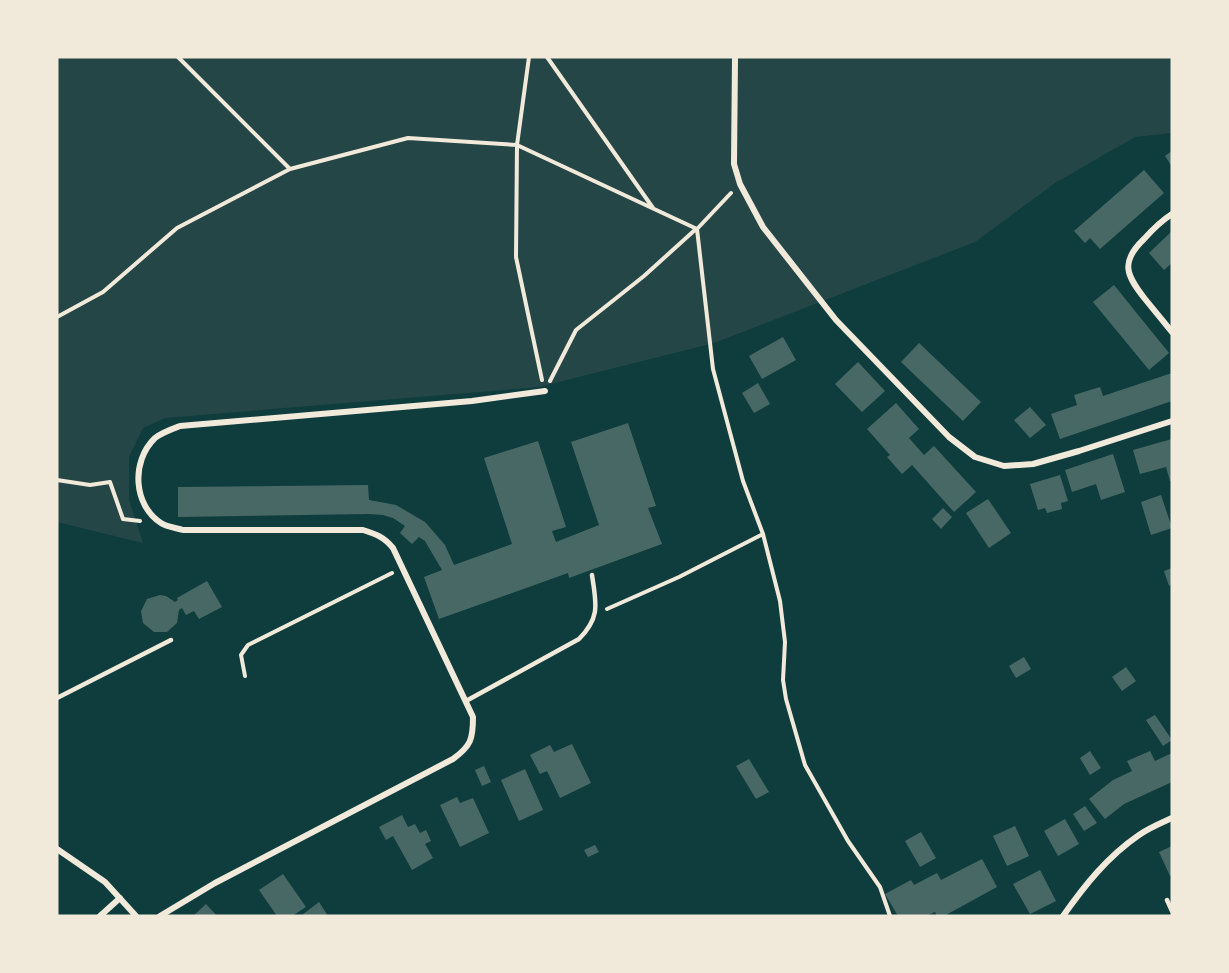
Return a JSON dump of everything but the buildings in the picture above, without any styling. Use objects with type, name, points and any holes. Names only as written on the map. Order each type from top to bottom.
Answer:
[{"type":"street","points":[[735,57],[734,164],[740,184],[763,227],[836,320],[949,437],[975,457],[1004,466],[1033,464],[1172,421]]},
{"type":"street","points":[[1172,213],[1138,245],[1129,259],[1128,270],[1132,282],[1172,332]]},
{"type":"street","points":[[160,916],[215,883],[453,759],[468,748],[473,732],[473,717],[393,548],[386,539],[363,530],[183,530],[162,524],[146,508],[139,489],[139,468],[146,449],[157,436],[180,426],[204,422],[472,401],[545,391]]},
{"type":"street","points":[[1063,916],[1092,876],[1114,855],[1140,834],[1172,818]]},
{"type":"street","points":[[57,849],[105,882],[136,916]]},
{"type":"street","points":[[100,916],[120,898]]},
{"type":"lane","points":[[466,701],[579,639],[590,628],[595,614],[596,600],[592,575]]},
{"type":"lane","points":[[57,699],[171,640]]},
{"type":"lane","points":[[1167,900],[1172,911]]},
{"type":"path","points":[[178,57],[290,169]]},
{"type":"path","points":[[529,57],[517,146],[516,257],[545,391]]},
{"type":"path","points":[[547,57],[654,209]]},
{"type":"path","points":[[57,317],[104,292],[177,228],[290,169],[408,138],[517,146],[697,229]]},
{"type":"path","points":[[545,391],[576,330],[644,276],[697,229],[740,184]]},
{"type":"path","points":[[697,229],[713,369],[743,481],[763,534],[780,601],[785,642],[783,680],[786,699],[805,765],[848,841],[880,887],[890,916]]},
{"type":"path","points":[[57,480],[90,484],[110,482],[123,519],[162,524]]},
{"type":"path","points":[[595,614],[679,577],[763,534]]},
{"type":"path","points":[[245,676],[241,655],[248,645],[402,568]]},
{"type":"shaded area","points":[[57,57],[1172,57],[1172,133],[1135,137],[1055,183],[975,242],[714,343],[539,387],[165,418],[143,428],[129,457],[129,500],[143,543],[57,522]]}]
